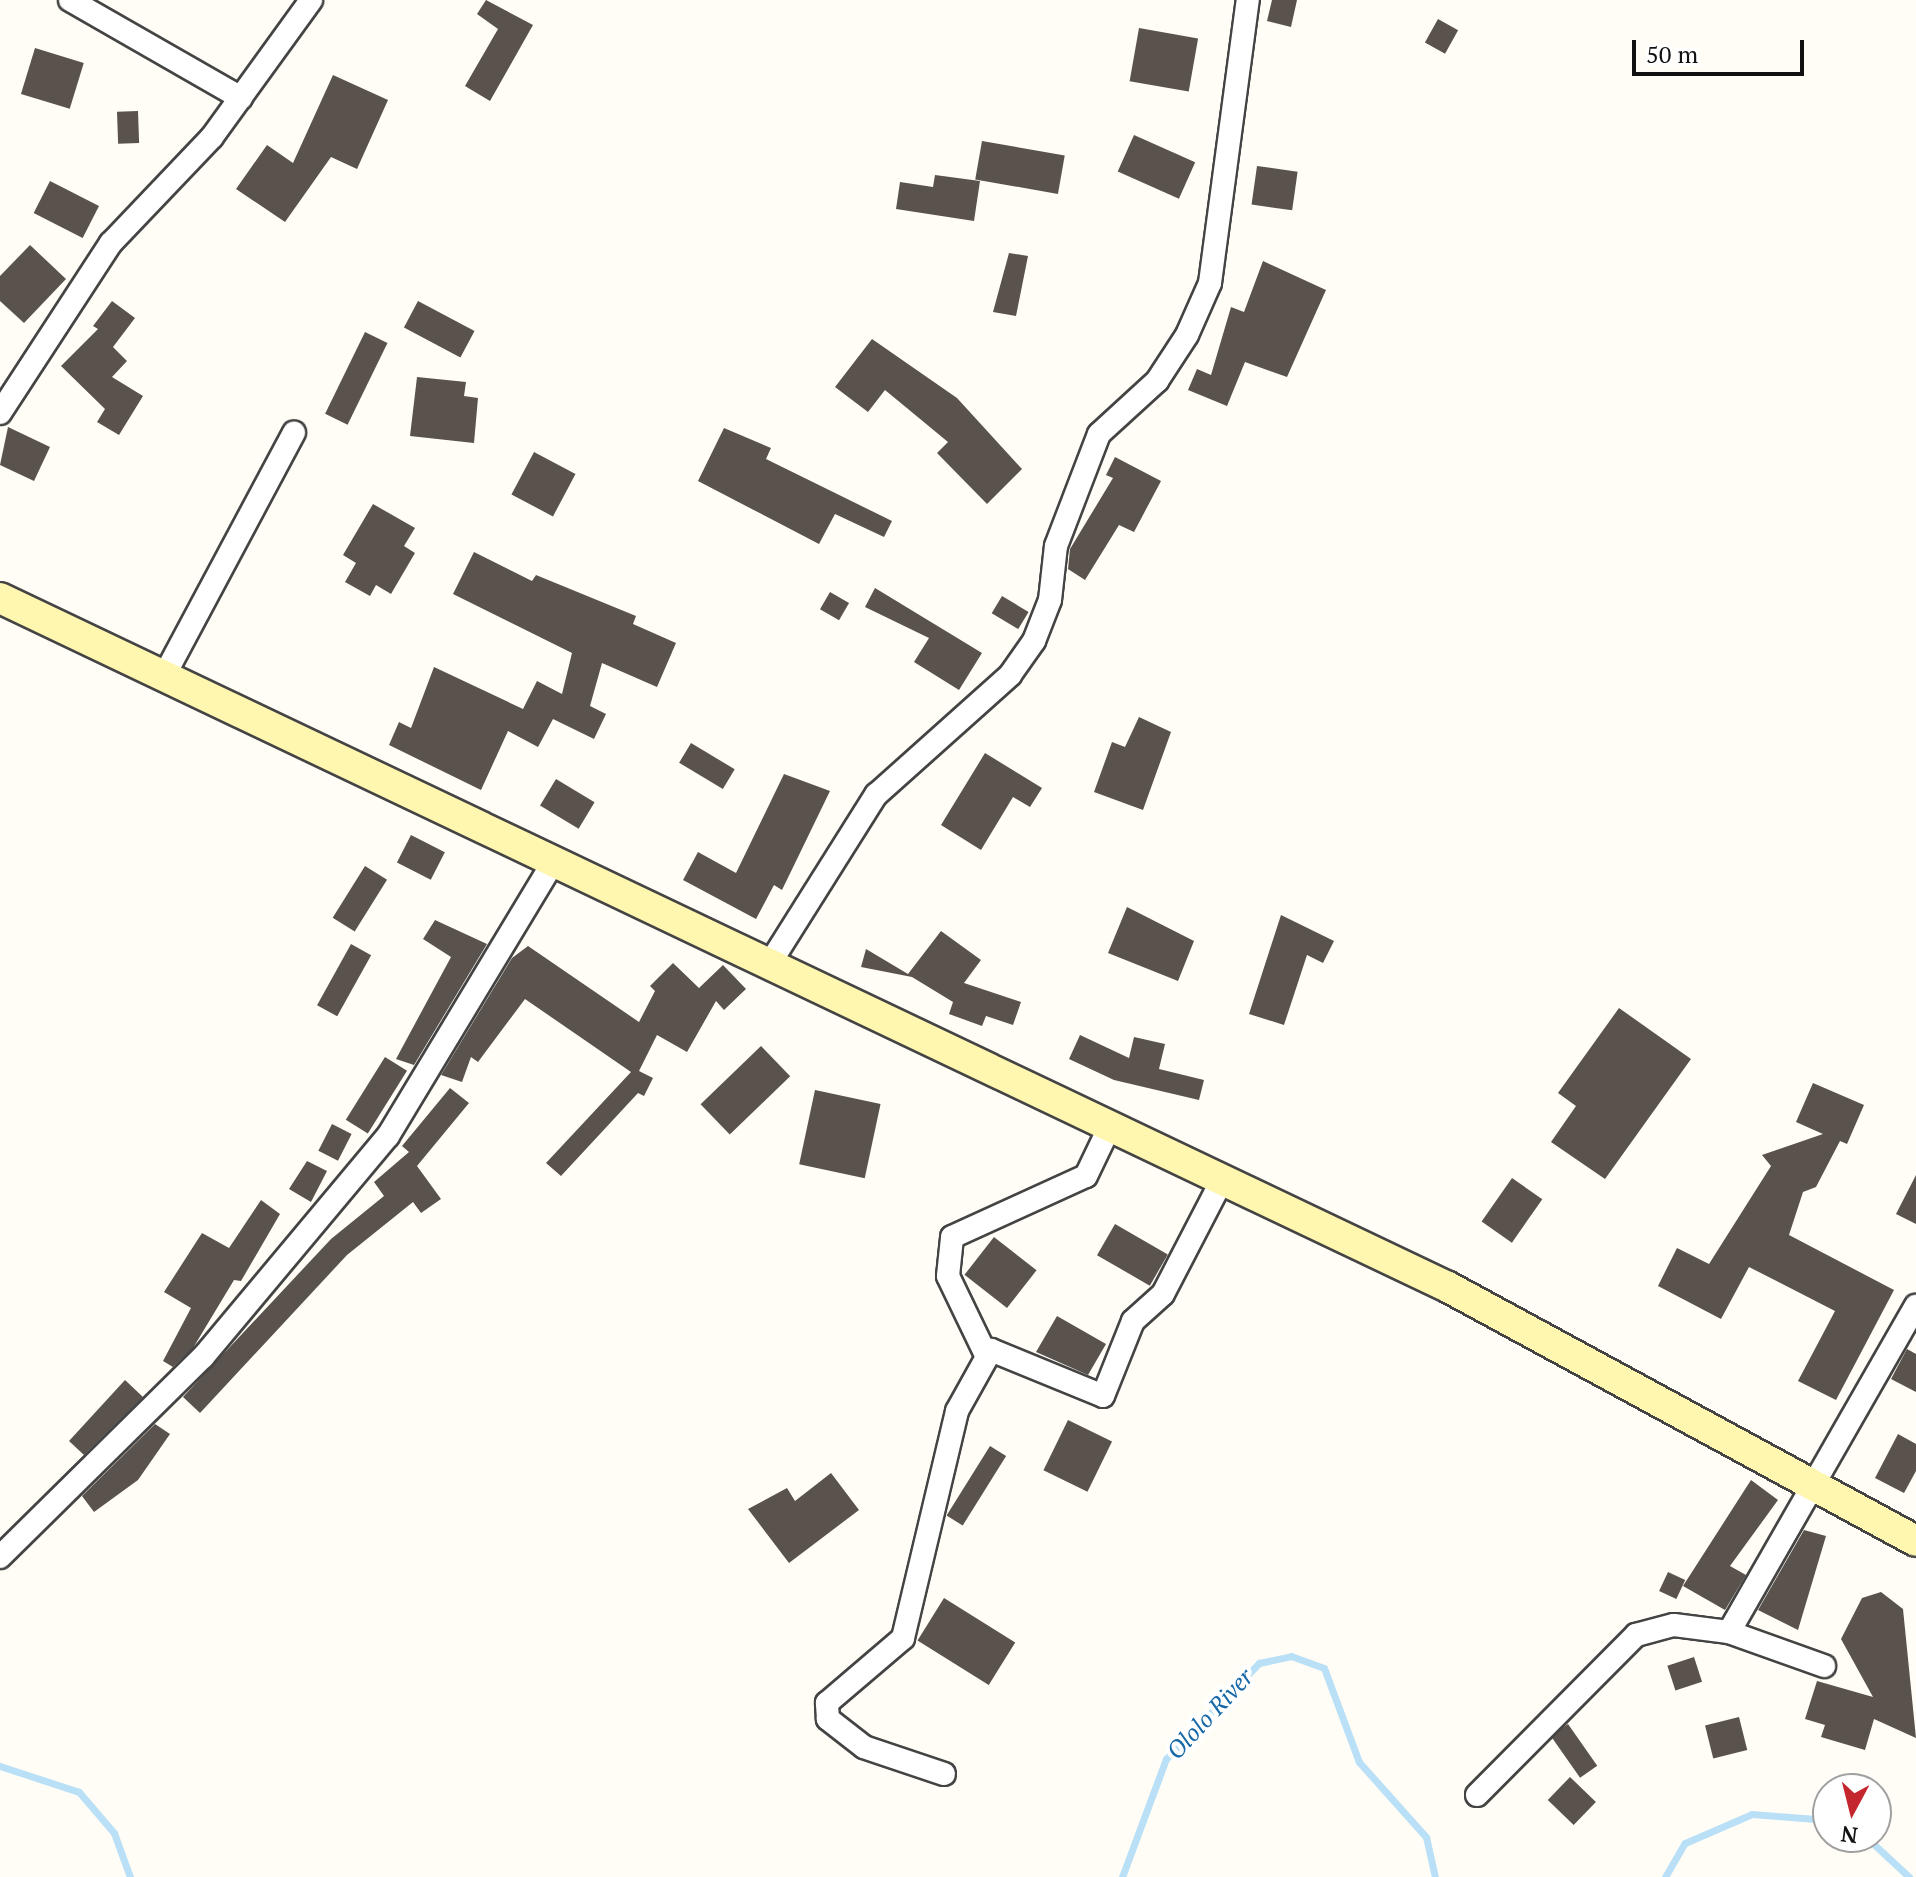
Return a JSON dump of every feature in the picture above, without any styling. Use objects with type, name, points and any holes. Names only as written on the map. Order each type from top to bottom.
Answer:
[{"type":"main road","points":[[0,598],[1462,1294],[1916,1541]]},
{"type":"street","points":[[70,0],[241,98]]},
{"type":"street","points":[[0,413],[111,243],[241,98],[311,0]]},
{"type":"street","points":[[770,963],[876,795],[1010,675],[1034,641],[1050,600],[1056,546],[1099,434],[1157,381],[1187,335],[1210,283],[1248,0]]},
{"type":"street","points":[[164,676],[294,433]]},
{"type":"street","points":[[0,1557],[203,1357],[388,1136],[554,861]]},
{"type":"street","points":[[987,1357],[948,1276],[952,1237],[1086,1176],[1110,1126]]},
{"type":"street","points":[[944,1774],[864,1747],[828,1719],[827,1703],[903,1638],[957,1411],[991,1350],[1103,1396],[1133,1321],[1163,1294],[1222,1180]]},
{"type":"street","points":[[1729,1632],[1916,1306]]},
{"type":"street","points":[[1477,1795],[1636,1635],[1674,1625],[1729,1632],[1824,1666]]},
{"type":"building","points":[[486,0],[533,25],[490,101],[465,86],[498,29],[477,14]]},
{"type":"building","points":[[1272,0],[1297,0],[1291,27],[1267,21]]},
{"type":"building","points":[[1438,19],[1458,30],[1445,54],[1425,43]]},
{"type":"building","points":[[1139,28],[1198,38],[1189,92],[1130,81]]},
{"type":"building","points":[[35,48],[84,63],[70,109],[21,94]]},
{"type":"building","points":[[333,75],[388,100],[357,169],[331,157],[285,222],[236,189],[267,145],[293,163]]},
{"type":"building","points":[[138,111],[139,143],[118,144],[117,112]]},
{"type":"building","points":[[1134,135],[1195,162],[1179,199],[1118,172]]},
{"type":"building","points":[[982,141],[1065,156],[1058,194],[975,179]]},
{"type":"building","points":[[1257,166],[1298,172],[1292,210],[1252,205]]},
{"type":"building","points":[[935,175],[980,181],[974,221],[896,209],[900,182],[933,187]]},
{"type":"building","points":[[50,181],[99,206],[83,238],[34,213]]},
{"type":"building","points":[[30,245],[66,279],[24,323],[0,301],[0,276]]},
{"type":"building","points":[[1009,253],[1028,256],[1016,316],[993,312]]},
{"type":"building","points":[[1263,261],[1326,290],[1287,377],[1245,362],[1227,406],[1188,390],[1197,369],[1211,375],[1231,307],[1244,312]]},
{"type":"building","points":[[112,301],[135,318],[113,347],[127,361],[112,377],[143,396],[119,435],[97,422],[105,409],[61,366],[98,329],[93,326]]},
{"type":"building","points":[[418,301],[475,331],[460,358],[404,327]]},
{"type":"building","points":[[365,332],[387,343],[348,425],[325,414]]},
{"type":"building","points":[[872,339],[957,398],[1022,469],[987,504],[937,453],[948,442],[885,390],[868,412],[835,387]]},
{"type":"building","points":[[417,377],[466,382],[464,396],[478,398],[474,443],[410,436]]},
{"type":"building","points":[[8,427],[50,447],[34,481],[0,465]]},
{"type":"building","points":[[724,428],[771,448],[766,459],[892,521],[884,537],[835,514],[819,544],[698,481]]},
{"type":"building","points":[[534,452],[575,474],[553,516],[511,494]]},
{"type":"building","points":[[1115,457],[1161,481],[1134,532],[1119,525],[1085,580],[1068,569],[1070,549],[1113,478],[1106,475]]},
{"type":"building","points":[[373,504],[415,528],[404,546],[415,553],[391,594],[376,585],[370,596],[345,582],[356,563],[343,555]]},
{"type":"building","points":[[474,552],[532,581],[536,575],[636,616],[633,624],[676,643],[657,687],[602,663],[590,706],[606,714],[594,739],[553,719],[538,747],[508,731],[481,790],[389,745],[399,722],[411,728],[434,667],[523,709],[537,681],[562,694],[572,653],[453,594]]},
{"type":"building","points":[[875,588],[982,653],[959,690],[914,662],[929,638],[865,607]]},
{"type":"building","points":[[830,592],[849,603],[839,620],[820,609]]},
{"type":"building","points":[[1002,596],[1029,612],[1018,629],[992,613]]},
{"type":"building","points":[[1139,717],[1171,732],[1143,810],[1094,792],[1112,742],[1125,747]]},
{"type":"building","points":[[691,743],[735,769],[723,789],[679,763]]},
{"type":"building","points":[[985,753],[1042,788],[1030,807],[1013,797],[981,850],[941,825]]},
{"type":"building","points":[[784,774],[830,791],[782,890],[774,885],[756,919],[683,880],[698,852],[736,873]]},
{"type":"building","points":[[556,779],[595,802],[579,829],[540,806]]},
{"type":"building","points":[[411,835],[445,852],[431,880],[397,863]]},
{"type":"building","points":[[365,866],[387,880],[355,932],[333,918]]},
{"type":"building","points":[[1127,907],[1194,941],[1178,981],[1108,953]]},
{"type":"building","points":[[1281,915],[1334,941],[1323,963],[1307,955],[1284,1025],[1249,1014]]},
{"type":"building","points":[[435,920],[487,944],[414,1065],[396,1059],[451,957],[423,939]]},
{"type":"building","points":[[941,931],[981,960],[964,983],[1021,1002],[1013,1025],[986,1016],[982,1026],[949,1014],[953,1002],[912,977],[861,967],[866,949],[908,974]]},
{"type":"building","points":[[351,944],[371,955],[337,1016],[317,1005]]},
{"type":"building","points":[[528,946],[639,1022],[655,991],[650,986],[673,963],[699,988],[723,965],[746,989],[724,1010],[716,1001],[687,1052],[657,1035],[639,1071],[653,1078],[644,1096],[638,1093],[561,1176],[546,1163],[631,1072],[525,999],[478,1062],[471,1057],[462,1082],[441,1075],[512,958]]},
{"type":"building","points":[[1619,1008],[1691,1059],[1605,1179],[1551,1142],[1576,1106],[1558,1093]]},
{"type":"building","points":[[1080,1035],[1129,1058],[1134,1037],[1165,1044],[1159,1069],[1204,1080],[1199,1100],[1114,1080],[1069,1059]]},
{"type":"building","points":[[761,1046],[790,1076],[730,1135],[701,1104]]},
{"type":"building","points":[[385,1057],[407,1071],[368,1134],[346,1120]]},
{"type":"building","points":[[1813,1083],[1864,1105],[1847,1144],[1840,1141],[1816,1187],[1803,1192],[1789,1235],[1894,1290],[1836,1400],[1798,1381],[1835,1311],[1749,1267],[1721,1319],[1658,1286],[1677,1248],[1709,1264],[1771,1166],[1762,1155],[1823,1134],[1796,1122]]},
{"type":"building","points":[[450,1088],[469,1103],[417,1166],[441,1199],[421,1213],[413,1202],[347,1255],[200,1413],[183,1397],[331,1239],[384,1196],[374,1182],[409,1152],[402,1146]]},
{"type":"building","points":[[815,1090],[881,1104],[865,1178],[799,1164]]},
{"type":"building","points":[[332,1124],[352,1134],[338,1161],[318,1151]]},
{"type":"building","points":[[307,1161],[327,1171],[311,1202],[289,1189]]},
{"type":"building","points":[[1916,1175],[1916,1224],[1896,1214]]},
{"type":"building","points":[[1512,1178],[1542,1199],[1512,1243],[1482,1221]]},
{"type":"building","points":[[261,1200],[280,1214],[241,1281],[234,1280],[193,1348],[173,1367],[163,1361],[191,1308],[164,1292],[202,1233],[229,1248]]},
{"type":"building","points":[[1115,1224],[1168,1254],[1150,1286],[1097,1255]]},
{"type":"building","points":[[994,1237],[1037,1270],[1007,1308],[964,1275]]},
{"type":"building","points":[[1057,1316],[1106,1344],[1088,1375],[1036,1352]]},
{"type":"building","points":[[1907,1349],[1916,1354],[1916,1392],[1891,1379]]},
{"type":"building","points":[[125,1380],[143,1397],[84,1455],[69,1441]]},
{"type":"building","points":[[1068,1420],[1112,1441],[1087,1492],[1043,1470]]},
{"type":"building","points":[[155,1424],[170,1434],[138,1480],[94,1512],[82,1496]]},
{"type":"building","points":[[1898,1434],[1916,1444],[1916,1471],[1904,1493],[1875,1478]]},
{"type":"building","points":[[990,1446],[1006,1456],[963,1526],[947,1516]]},
{"type":"building","points":[[831,1473],[859,1510],[789,1563],[748,1509],[787,1488],[795,1501]]},
{"type":"building","points":[[1751,1480],[1778,1500],[1730,1566],[1746,1575],[1725,1610],[1683,1586]]},
{"type":"building","points":[[1804,1530],[1826,1536],[1798,1630],[1758,1610]]},
{"type":"building","points":[[1668,1572],[1685,1580],[1676,1599],[1659,1591]]},
{"type":"building","points":[[1881,1592],[1903,1609],[1916,1738],[1874,1719],[1865,1750],[1821,1737],[1825,1725],[1805,1719],[1817,1681],[1873,1697],[1841,1639],[1862,1598]]},
{"type":"building","points":[[944,1598],[1015,1643],[989,1685],[918,1640]]},
{"type":"building","points":[[1694,1657],[1702,1682],[1675,1690],[1667,1666]]},
{"type":"building","points":[[1739,1717],[1747,1750],[1713,1758],[1705,1725]]},
{"type":"building","points":[[1568,1724],[1597,1766],[1580,1778],[1551,1736]]},
{"type":"building","points":[[1570,1777],[1596,1802],[1574,1825],[1548,1800]]},
{"type":"waterway","name":"Ololo River","points":[[1122,1877],[1166,1759],[1259,1663],[1291,1656],[1324,1668],[1359,1762],[1426,1837],[1435,1877]]},
{"type":"waterway","name":"Ololo River","points":[[0,1766],[79,1792],[114,1833],[130,1877]]},
{"type":"waterway","name":"Ololo River","points":[[1665,1877],[1685,1843],[1752,1814],[1812,1819]]},
{"type":"waterway","name":"Ololo River","points":[[1883,1853],[1909,1877]]}]
